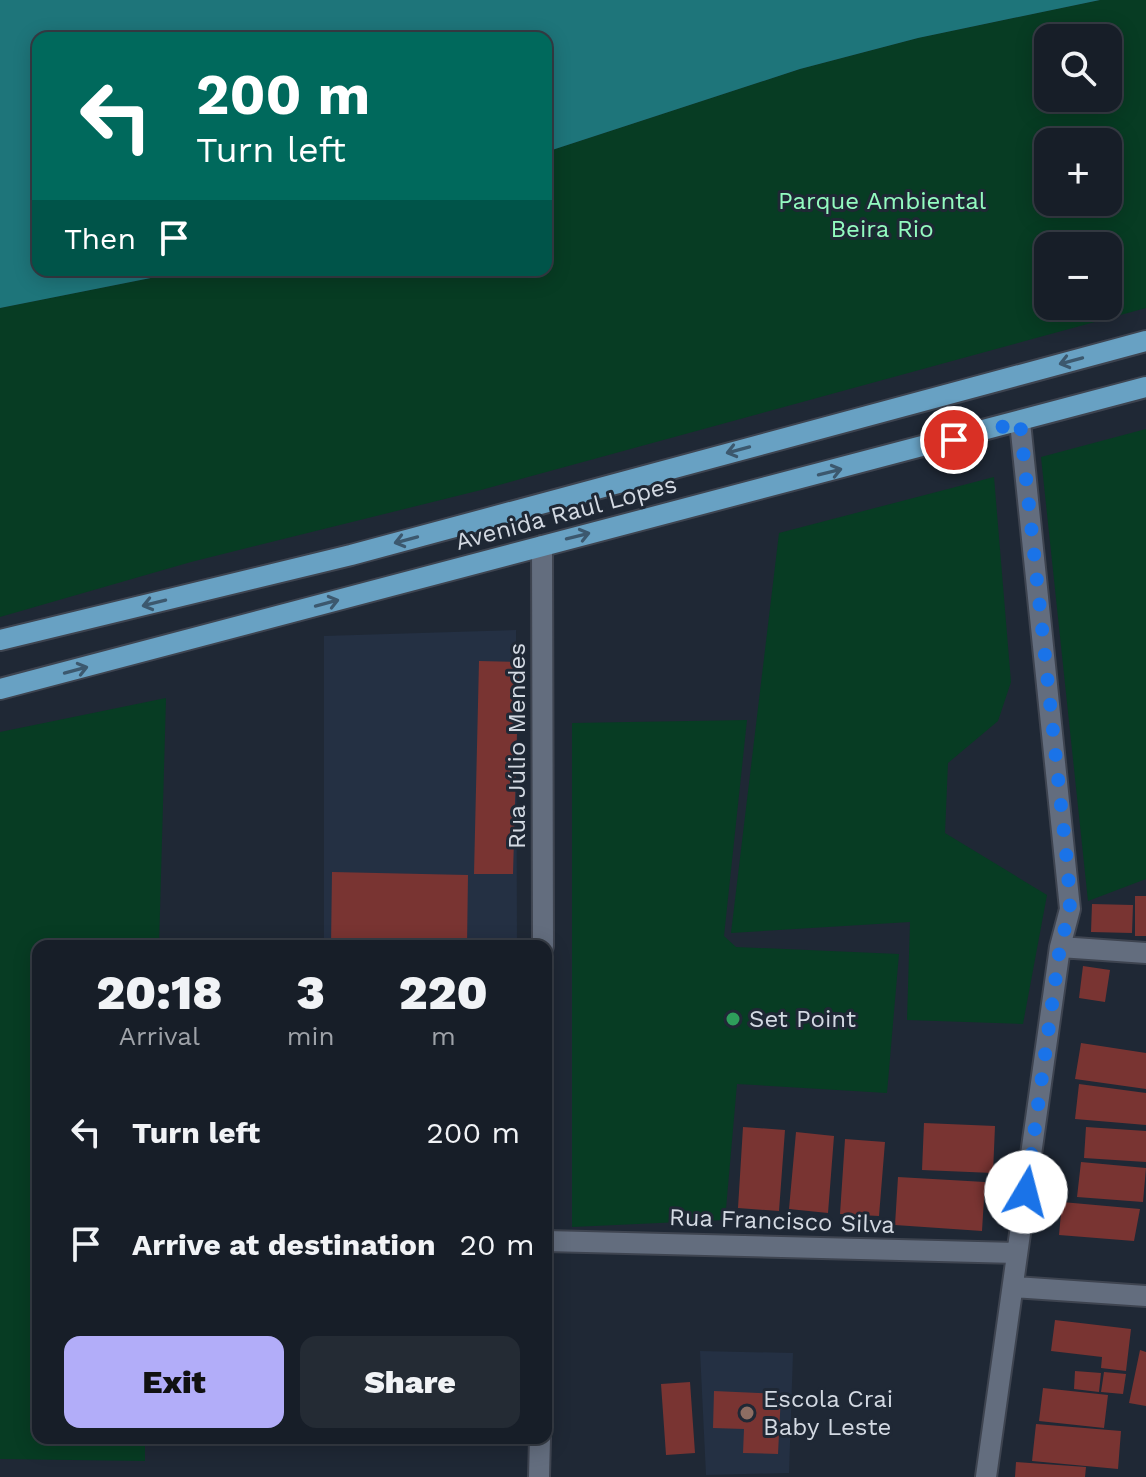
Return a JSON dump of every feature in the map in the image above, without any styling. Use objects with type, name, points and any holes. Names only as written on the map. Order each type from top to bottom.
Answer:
[{"type":"main road","name":"Avenida Raul Lopes","points":[[0,640],[351,555],[1146,341]]},
{"type":"main road","name":"Avenida Raul Lopes","points":[[0,689],[1146,387]]},
{"type":"street","points":[[986,1477],[1060,947],[1070,909],[1020,422]]},
{"type":"street","name":"Rua Júlio Mendes","points":[[542,546],[543,940]]},
{"type":"street","points":[[1060,947],[1146,953]]},
{"type":"street","name":"Rua Francisco Silva","points":[[552,1241],[1017,1253]]},
{"type":"street","points":[[1014,1287],[1146,1296]]},
{"type":"street","points":[[539,1477],[540,1444]]},
{"type":"shaded area","points":[[0,0],[1100,0],[918,38],[800,69],[552,150],[552,32],[32,32],[32,276],[161,276],[0,308]]},
{"type":"shaded area","points":[[516,630],[517,940],[324,940],[324,636]]},
{"type":"shaded area","name":"Escola Crai Baby Leste","points":[[700,1351],[793,1353],[789,1473],[706,1475]]},
{"type":"green space","name":"Parque Ambiental Beira Rio","points":[[1100,0],[1146,0],[1146,308],[1122,315],[1122,232],[1034,232],[1034,320],[1102,320],[481,490],[191,562],[0,617],[0,308],[161,276],[552,276],[552,150],[800,69],[918,38]]},
{"type":"green space","points":[[1146,429],[1146,879],[1088,901],[1041,457]]},
{"type":"green space","points":[[994,477],[1011,682],[998,721],[948,763],[945,833],[1047,895],[1023,1024],[907,1020],[910,922],[731,933],[779,533]]},
{"type":"green space","points":[[166,698],[159,940],[32,940],[32,1444],[145,1444],[145,1461],[0,1459],[0,732]]},
{"type":"green space","name":"Set Point","points":[[747,720],[724,936],[736,947],[899,954],[887,1093],[737,1084],[725,1220],[572,1227],[572,723]]},
{"type":"building","points":[[479,661],[519,662],[513,874],[474,874]]},
{"type":"building","points":[[332,872],[468,875],[467,940],[331,940]]},
{"type":"building","points":[[1135,896],[1146,896],[1146,936],[1135,936]]},
{"type":"building","points":[[1092,904],[1133,905],[1132,933],[1091,932]]},
{"type":"building","points":[[1083,966],[1110,970],[1105,1002],[1079,998]]},
{"type":"building","points":[[1081,1043],[1146,1053],[1146,1089],[1075,1079]]},
{"type":"building","points":[[1079,1084],[1146,1093],[1146,1125],[1075,1119]]},
{"type":"building","points":[[924,1123],[995,1126],[993,1173],[922,1170]]},
{"type":"building","points":[[743,1127],[785,1130],[779,1211],[738,1208]]},
{"type":"building","points":[[1086,1127],[1146,1131],[1146,1162],[1084,1158]]},
{"type":"building","points":[[796,1132],[834,1136],[828,1213],[789,1209]]},
{"type":"building","points":[[845,1139],[885,1142],[879,1216],[840,1214]]},
{"type":"building","points":[[1081,1162],[1146,1168],[1143,1202],[1077,1197]]},
{"type":"building","points":[[898,1177],[985,1182],[982,1231],[895,1225]]},
{"type":"building","points":[[1062,1202],[1140,1209],[1134,1241],[1059,1235]]},
{"type":"building","points":[[1055,1320],[1131,1329],[1126,1371],[1101,1368],[1102,1357],[1051,1351]]},
{"type":"building","points":[[1140,1350],[1146,1352],[1146,1406],[1129,1403]]},
{"type":"building","points":[[1075,1371],[1101,1373],[1099,1392],[1074,1389]]},
{"type":"building","points":[[1104,1372],[1126,1374],[1123,1394],[1101,1392]]},
{"type":"building","points":[[690,1382],[695,1453],[666,1455],[661,1384]]},
{"type":"building","points":[[1043,1388],[1108,1395],[1104,1428],[1039,1421]]},
{"type":"building","points":[[714,1391],[781,1394],[778,1454],[743,1453],[744,1429],[713,1428]]},
{"type":"building","points":[[1036,1424],[1121,1431],[1118,1469],[1032,1461]]},
{"type":"building","points":[[1016,1462],[1086,1467],[1085,1477],[1015,1477]]},
{"type":"place","name":"Set Point","points":[[733,1019]]},
{"type":"place","name":"Escola Crai Baby Leste","points":[[747,1413]]},
{"type":"route","points":[[954,440],[1020,422],[1068,871],[1070,909],[1060,947],[1026,1192]]}]
